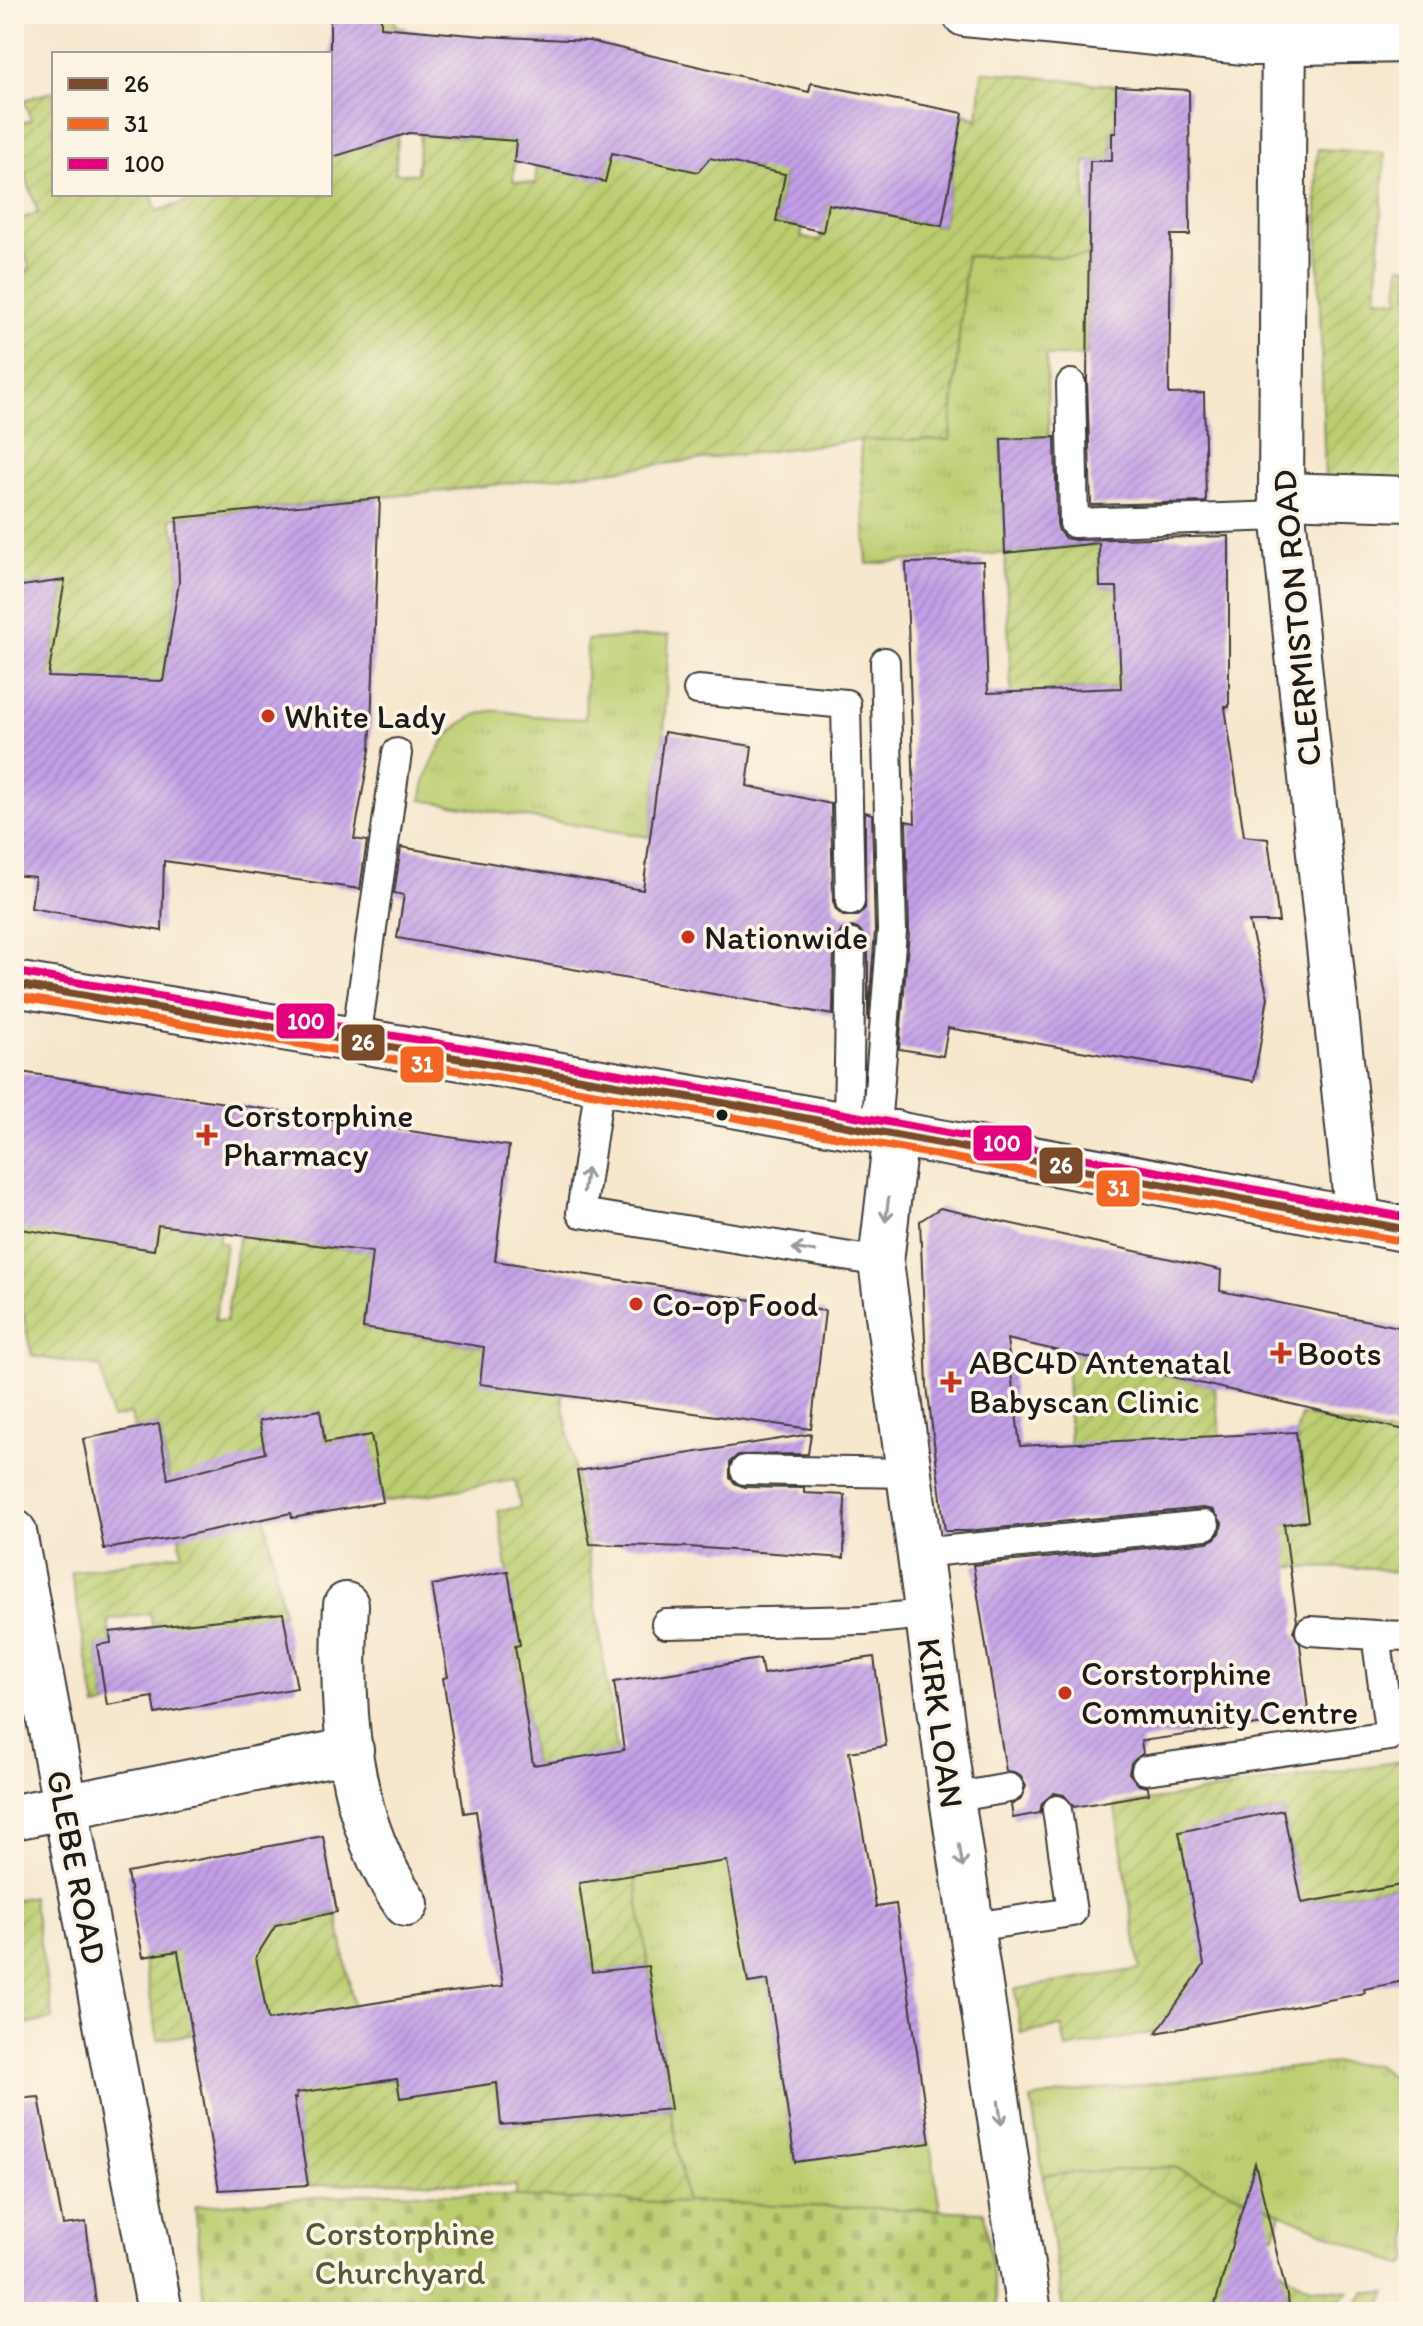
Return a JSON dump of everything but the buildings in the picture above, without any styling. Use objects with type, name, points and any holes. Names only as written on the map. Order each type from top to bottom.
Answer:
[{"type":"street","points":[[965,14],[1053,25],[1284,29],[1409,40]]},
{"type":"street","name":"CLERMISTON ROAD","points":[[1284,29],[1282,506],[1358,1220]]},
{"type":"street","points":[[1282,506],[1409,499]]},
{"type":"street","points":[[14,984],[873,1128],[1409,1230]]},
{"type":"street","name":"KIRK LOAN","points":[[873,1128],[881,1262],[926,1614],[1029,2312]]},
{"type":"street","name":"GLEBE ROAD","points":[[14,1532],[160,2312]]},
{"type":"street","points":[[346,1605],[343,1665],[351,1750],[363,1814],[386,1876],[406,1904]]},
{"type":"street","points":[[14,1817],[351,1750]]},
{"type":"lane","points":[[1071,384],[1074,523],[1282,506]]},
{"type":"lane","points":[[873,1128],[892,931],[885,662]]},
{"type":"lane","points":[[698,690],[846,704],[850,901]]},
{"type":"lane","points":[[356,1039],[397,753]]},
{"type":"lane","points":[[851,944],[873,1128]]},
{"type":"lane","points":[[600,1082],[581,1213],[881,1262]]},
{"type":"lane","points":[[745,1470],[909,1473]]},
{"type":"lane","points":[[919,1553],[1205,1525]]},
{"type":"lane","points":[[666,1624],[864,1620],[926,1614]]},
{"type":"lane","points":[[1310,1631],[1409,1636]]},
{"type":"lane","points":[[1146,1770],[1390,1736],[1376,1635]]},
{"type":"lane","points":[[952,1798],[1009,1788]]},
{"type":"lane","points":[[973,1927],[1072,1912],[1057,1810]]},
{"type":"green space","points":[[381,14],[396,14],[395,25],[407,29],[395,173],[417,174],[420,134],[516,141],[513,181],[535,184],[539,143],[679,150],[757,170],[761,141],[788,156],[776,221],[803,227],[801,237],[820,241],[832,185],[902,186],[896,217],[942,226],[963,113],[978,120],[982,71],[1116,86],[1116,133],[1112,133],[1112,161],[1085,162],[1086,202],[1112,202],[1113,257],[966,256],[950,440],[860,440],[444,491],[170,518],[178,543],[179,582],[163,681],[32,764],[65,581],[14,587],[14,275],[30,269],[14,221],[38,213],[14,141],[14,125],[31,120],[24,100],[52,92],[52,196],[152,196],[157,211],[206,196],[332,196],[332,107],[379,107]]},
{"type":"green space","points":[[1318,149],[1385,153],[1376,298],[1398,300],[1400,266],[1409,267],[1409,488],[1325,482]]},
{"type":"green space","points":[[966,256],[1171,257],[1171,263],[1089,262],[1087,356],[1046,356],[1049,437],[1001,439],[1005,553],[867,564],[860,440],[950,440]]},
{"type":"green space","points":[[1099,544],[1101,587],[1120,587],[1121,694],[1112,688],[1057,690],[1059,732],[1013,736],[1005,553]]},
{"type":"green space","points":[[669,635],[664,732],[650,837],[421,800],[435,757],[442,744],[462,723],[490,711],[585,719],[587,640]]},
{"type":"green space","points":[[162,1194],[220,1232],[218,1242],[226,1243],[215,1320],[226,1321],[239,1234],[274,1240],[279,1212],[320,1246],[359,1250],[364,1224],[389,1228],[372,1254],[363,1328],[484,1347],[562,1395],[587,1544],[648,1966],[593,1973],[586,1931],[570,1933],[534,1765],[516,1652],[486,1650],[519,1645],[498,1510],[520,1507],[515,1480],[383,1502],[370,1435],[325,1443],[320,1411],[259,1422],[265,1453],[254,1456],[283,1613],[154,1635],[150,1613],[108,1620],[111,1643],[97,1646],[107,1705],[96,1707],[71,1572],[182,1553],[159,1425],[134,1429],[131,1414],[111,1418],[101,1367],[32,1356],[14,1273],[14,1228]]},
{"type":"green space","points":[[1066,1352],[1214,1386],[1226,1473],[1070,1444]]},
{"type":"green space","points":[[1301,1415],[1409,1438],[1409,1575],[1372,1568],[1261,1567],[1252,1527],[1308,1521],[1296,1434]]},
{"type":"green space","points":[[1409,1760],[1409,1923],[1401,1885],[1301,1903],[1283,1810],[1236,1820],[1211,1912],[1199,2024],[1066,2049],[1062,2027],[1021,2033],[1015,1989],[1140,1969],[1115,1806]]},
{"type":"green space","points":[[726,1851],[748,1982],[768,1980],[795,2161],[930,2143],[940,2210],[686,2203],[634,1875],[675,1869]]},
{"type":"green space","points":[[32,1896],[53,2019],[14,2027],[14,1900]]},
{"type":"green space","points":[[337,1913],[367,2083],[397,2079],[491,2024],[501,2125],[671,2109],[686,2203],[516,2197],[516,2186],[500,2185],[394,2181],[308,2186],[296,2115],[282,2100],[297,2097],[291,2061],[267,2021],[158,2040],[143,1957],[181,1950],[251,1930]]},
{"type":"green space","points":[[1336,2063],[1376,2065],[1392,2077],[1408,2096],[1409,2260],[1403,2266],[1174,2167],[1043,2175],[1031,2099]]},
{"type":"green space","points":[[1174,2167],[1281,2213],[1275,2235],[1238,2225],[1296,2281],[1316,2288],[1350,2291],[1325,2312],[1291,2312],[1283,2281],[1166,2308],[1166,2312],[1063,2312],[1043,2175]]},
{"type":"green space","name":"Corstorphine Churchyard","points":[[390,2192],[984,2212],[998,2312],[205,2312],[195,2206]]},
{"type":"green space","points":[[1366,2292],[1387,2293],[1378,2312],[1350,2312]]},
{"type":"transit line","name":"100","points":[[16,972],[714,1090],[1409,1218]]},
{"type":"transit line","name":"26","points":[[14,984],[712,1101],[1409,1230]]},
{"type":"transit line","name":"31","points":[[14,996],[710,1113],[1407,1242]]},
{"type":"place","name":"White Lady","points":[[268,716]]},
{"type":"place","name":"Nationwide","points":[[688,937]]},
{"type":"place","name":"Corstorphine Pharmacy","points":[[207,1135]]},
{"type":"place","name":"Co-op Food","points":[[636,1304]]},
{"type":"place","name":"Boots","points":[[1281,1353]]},
{"type":"place","name":"ABC4D Antenatal Babyscan Clinic","points":[[951,1382]]},
{"type":"place","name":"Corstorphine Community Centre","points":[[1065,1693]]}]
